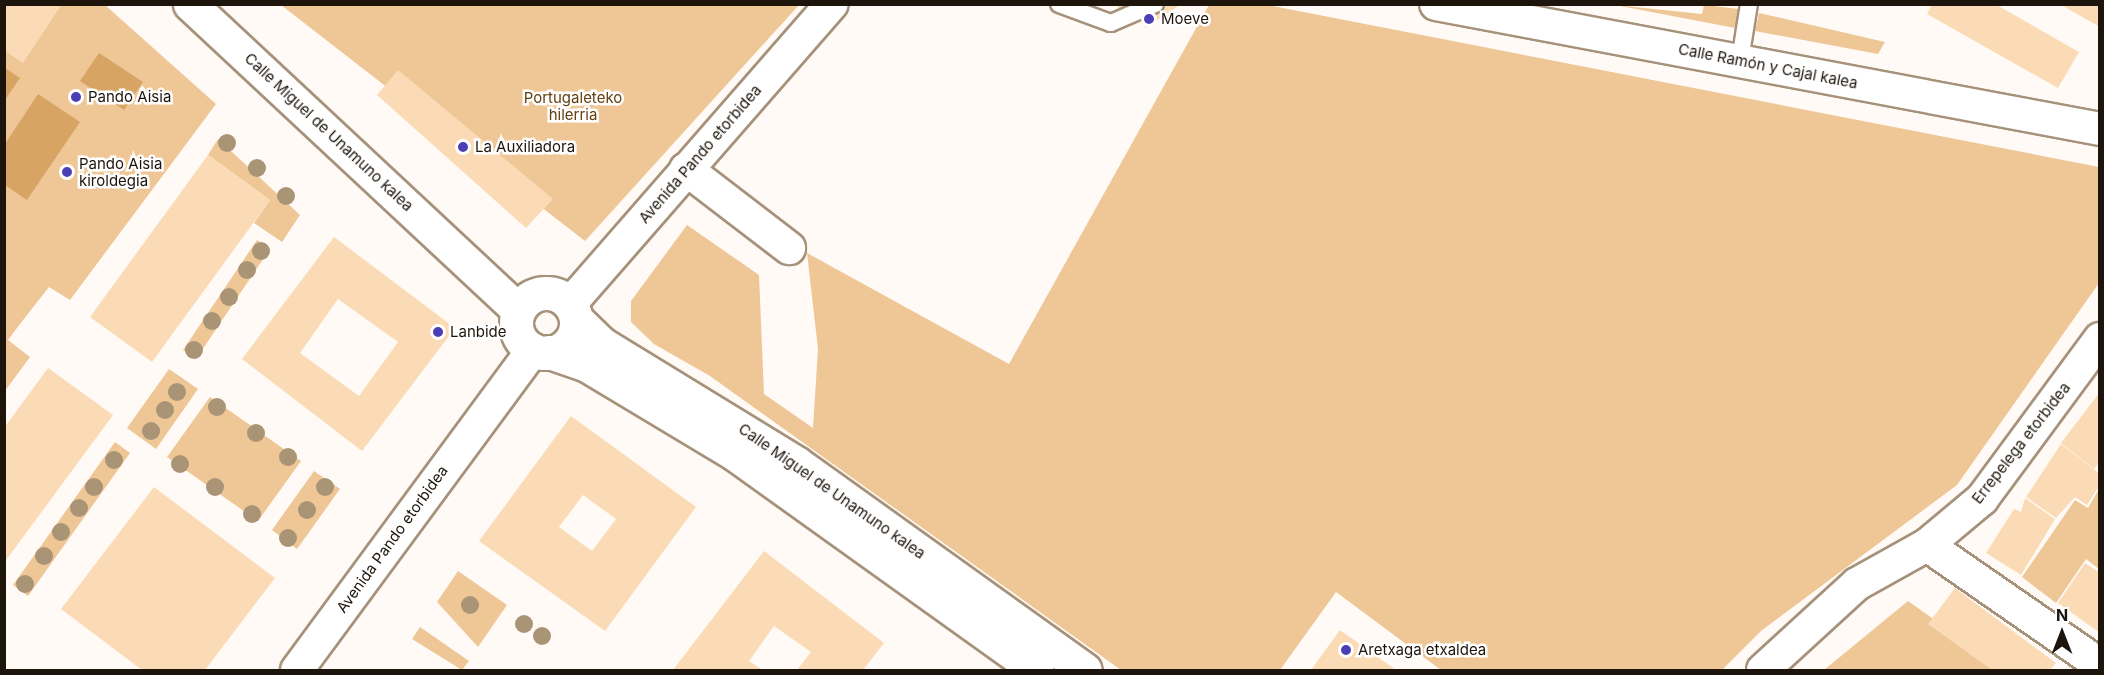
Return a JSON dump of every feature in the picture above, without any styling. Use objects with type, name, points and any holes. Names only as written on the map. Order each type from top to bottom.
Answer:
[{"type":"street","name":"Calle Miguel de Unamuno kalea","points":[[190,4],[468,260],[530,330],[735,454],[1037,670]]},
{"type":"street","name":"Avenida Pando etorbidea","points":[[573,312],[686,169],[832,4]]},
{"type":"street","name":"Calle Ramón y Cajal kalea","points":[[1436,4],[2100,129]]},
{"type":"street","points":[[686,169],[789,248]]},
{"type":"street","name":"Calle Miguel de Unamuno kalea","points":[[530,330],[542,293],[573,312],[602,344],[796,463],[1085,670]]},
{"type":"street","points":[[530,330],[573,335],[573,312]]},
{"type":"street","name":"Avenida Pando etorbidea","points":[[297,670],[487,408],[530,330]]},
{"type":"street","name":"Errepelega etorbidea","points":[[1763,670],[1857,585],[1927,545],[1982,499],[2096,352]]},
{"type":"street","points":[[1927,545],[2100,665]]},
{"type":"lane","points":[[1059,4],[1110,23],[1155,4]]},
{"type":"lane","points":[[1740,60],[1749,4]]},
{"type":"green space","name":"Pando Aisia kiroldegia","points":[[5,5],[105,5],[216,104],[70,300],[49,287],[8,340],[30,357],[5,391]]},
{"type":"green space","name":"Portugaleteko hilerria","points":[[281,5],[799,5],[585,241]]},
{"type":"green space","points":[[1209,5],[1268,5],[2099,167],[2099,283],[1957,485],[1761,631],[1722,670],[1441,670],[1336,592],[1280,670],[1121,670],[710,376],[654,344],[631,322],[631,301],[687,225],[759,275],[764,394],[813,428],[818,349],[807,253],[1009,364]]},
{"type":"green space","points":[[1615,5],[1702,14],[1704,5],[1739,9],[1735,28]]},
{"type":"green space","points":[[1759,13],[1885,42],[1878,54],[1755,31]]},
{"type":"green space","points":[[218,139],[300,215],[282,242],[254,223],[270,200],[208,155]]},
{"type":"green space","points":[[257,240],[270,249],[196,359],[183,350]]},
{"type":"green space","points":[[169,369],[198,389],[156,449],[127,428]]},
{"type":"green space","points":[[210,397],[301,461],[258,521],[167,457]]},
{"type":"green space","points":[[115,442],[130,453],[28,596],[13,585]]},
{"type":"green space","points":[[314,471],[340,489],[297,549],[272,530]]},
{"type":"green space","points":[[2099,489],[2099,569],[2086,559],[2056,603],[2022,577],[2075,500],[2088,508]]},
{"type":"green space","points":[[458,571],[507,605],[478,647],[437,602]]},
{"type":"green space","points":[[1908,601],[2005,670],[1824,670]]},
{"type":"green space","points":[[420,627],[469,661],[462,670],[412,639]]},
{"type":"shaded area","points":[[99,53],[143,82],[124,110],[80,81]]},
{"type":"shaded area","points":[[5,68],[20,78],[5,100]]},
{"type":"shaded area","points":[[38,94],[80,122],[27,200],[5,185],[5,144]]},
{"type":"building","points":[[4,4],[62,4],[23,63],[4,50]]},
{"type":"building","name":"Moeve","points":[[1116,4],[1181,4],[1146,28],[1132,10],[1123,16]]},
{"type":"building","points":[[1932,4],[1995,4],[2079,52],[2058,88],[1927,14]]},
{"type":"building","points":[[2061,4],[2100,4],[2100,27],[2068,9]]},
{"type":"building","name":"La Auxiliadora","points":[[398,70],[553,199],[526,228],[377,95]]},
{"type":"building","points":[[208,155],[270,200],[152,362],[90,317]]},
{"type":"building","points":[[334,237],[455,328],[362,451],[242,359]],"holes":[[[338,299],[398,342],[359,396],[300,353]]]},
{"type":"building","points":[[48,368],[113,415],[4,563],[4,428]]},
{"type":"building","points":[[2100,392],[2100,461],[2094,469],[2061,443]]},
{"type":"building","points":[[571,416],[696,507],[605,631],[479,541]],"holes":[[[583,495],[616,519],[592,551],[559,527]]]},
{"type":"building","points":[[2061,444],[2100,474],[2100,485],[2087,505],[2075,497],[2056,518],[2026,497]]},
{"type":"building","points":[[154,487],[275,578],[205,670],[142,670],[61,609]]},
{"type":"building","points":[[2025,498],[2055,519],[2021,575],[1986,553],[2014,509],[2021,512]]},
{"type":"building","points":[[764,551],[884,643],[863,670],[797,670],[811,652],[774,626],[749,661],[763,670],[673,670]]},
{"type":"building","points":[[2085,563],[2100,573],[2100,633],[2058,603]]},
{"type":"building","points":[[1955,588],[2056,663],[2050,670],[1992,670],[1928,624]]},
{"type":"building","name":"Aretxaga etxaldea","points":[[1340,630],[1396,670],[1311,670]]},
{"type":"place","name":"Moeve","points":[[1149,19]]},
{"type":"place","name":"Pando Aisia","points":[[76,97]]},
{"type":"place","name":"La Auxiliadora","points":[[463,147]]},
{"type":"place","name":"Pando Aisia kiroldegia","points":[[67,172]]},
{"type":"place","name":"Lanbide","points":[[438,332]]},
{"type":"place","name":"Aretxaga etxaldea","points":[[1346,650]]}]
